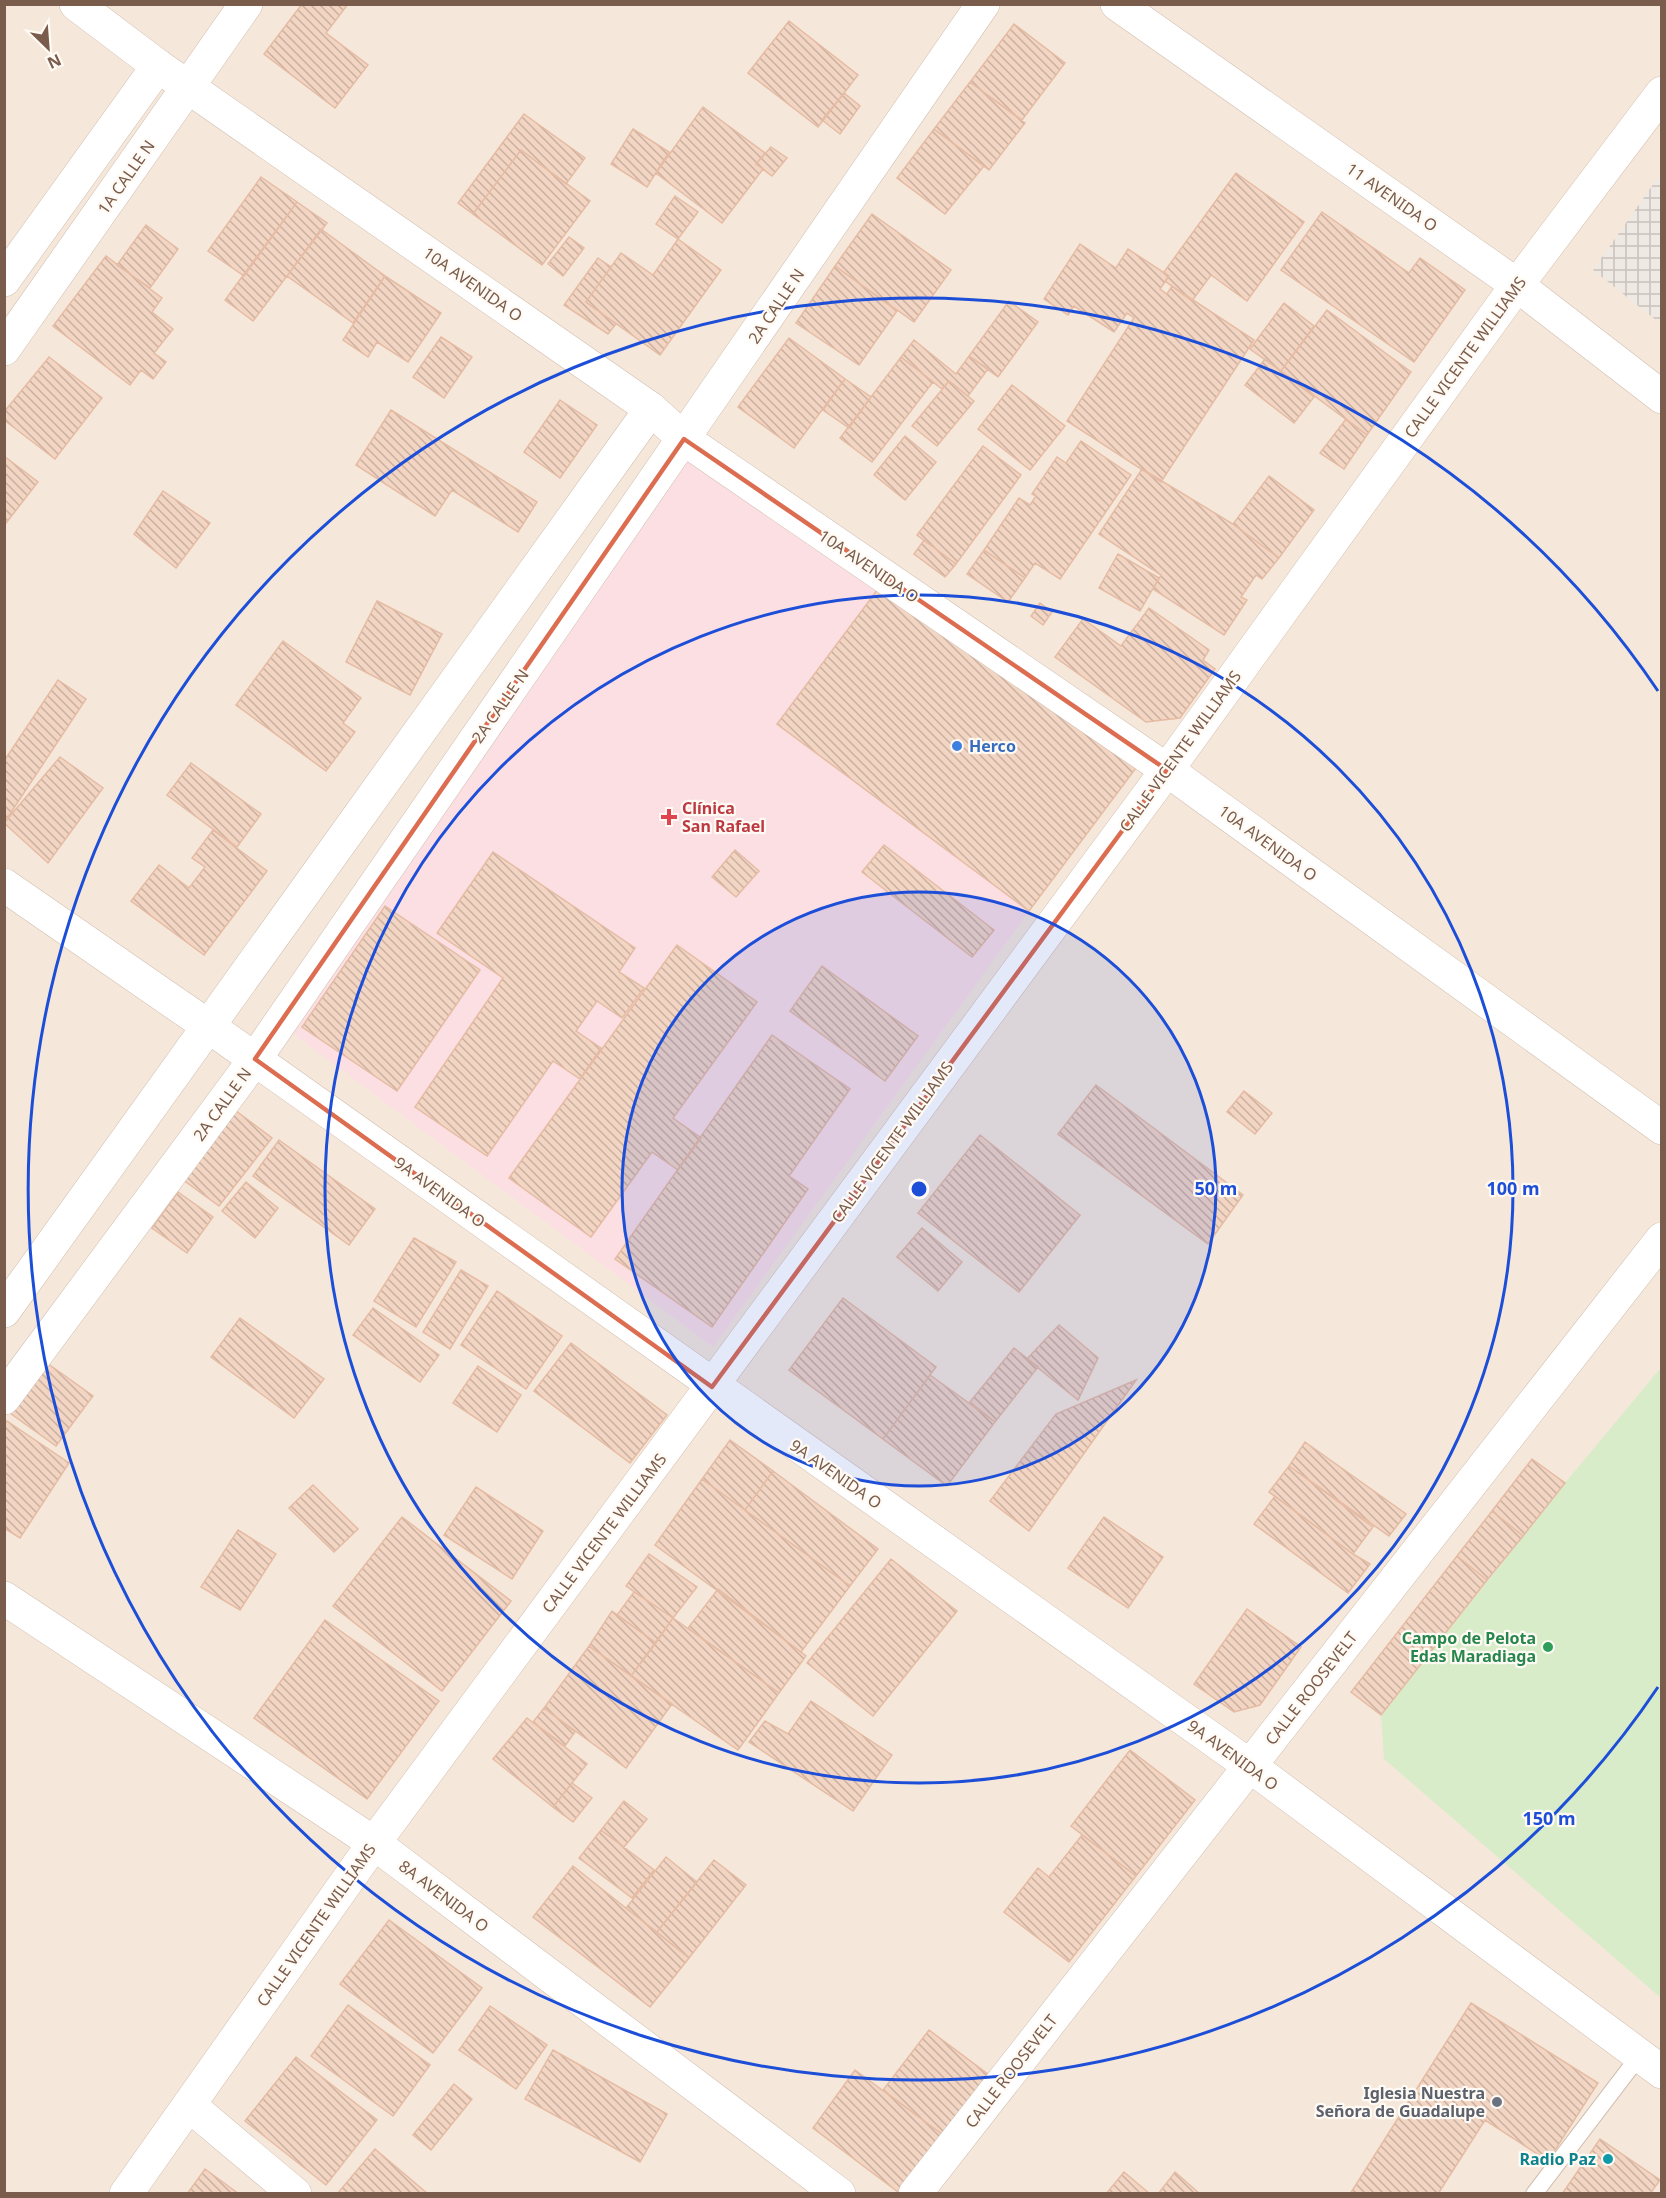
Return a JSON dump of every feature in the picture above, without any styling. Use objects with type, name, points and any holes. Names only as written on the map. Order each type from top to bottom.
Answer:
[{"type":"street","name":"10A AVENIDA O","points":[[76,4],[158,66],[190,86],[651,409],[684,439],[1167,770],[1662,1128]]},
{"type":"street","name":"1A CALLE N","points":[[4,349],[246,4]]},
{"type":"street","name":"2A CALLE N","points":[[4,1398],[255,1059],[982,4]]},
{"type":"street","name":"11 AVENIDA O","points":[[1117,4],[1517,285],[1662,397]]},
{"type":"street","points":[[4,280],[158,66]]},
{"type":"street","name":"CALLE VICENTE WILLIAMS","points":[[126,2193],[374,1843],[1167,770],[1517,285],[1662,93]]},
{"type":"street","points":[[4,1311],[651,409]]},
{"type":"street","name":"9A AVENIDA O","points":[[4,885],[255,1059],[712,1387],[1250,1766],[1651,2063]]},
{"type":"street","name":"CALLE ROOSEVELT","points":[[915,2193],[1662,1239]]},
{"type":"street","name":"8A AVENIDA O","points":[[4,1598],[374,1843],[839,2193]]},
{"type":"street","points":[[189,2105],[295,2193]]},
{"type":"lane","points":[[1534,2193],[1651,2063]]},
{"type":"highlighted area","points":[[684,439],[1167,770],[712,1387],[255,1059]]},
{"type":"shaded area","points":[[5,5],[1661,5],[1661,2193],[5,2194]]},
{"type":"shaded area","points":[[1661,173],[1661,324],[1593,270]]},
{"type":"shaded area","name":"Clínica San Rafael","points":[[691,450],[884,581],[777,724],[1029,911],[713,1347],[288,1030]]},
{"type":"green space","name":"Campo de Pelota Edas Maradiaga","points":[[1659,1370],[1662,1372],[1661,1998],[1384,1759],[1381,1715],[1565,1483]]},
{"type":"building","points":[[302,4],[348,4],[326,33],[368,65],[335,108],[264,54]]},
{"type":"building","points":[[789,21],[858,75],[818,127],[748,73]]},
{"type":"building","points":[[1014,24],[1065,63],[1022,120],[970,82]]},
{"type":"building","points":[[970,82],[1025,123],[989,170],[934,129]]},
{"type":"building","points":[[844,93],[860,106],[840,134],[822,120]]},
{"type":"building","points":[[703,107],[765,153],[756,164],[763,169],[722,223],[656,173]]},
{"type":"building","points":[[524,114],[585,158],[566,184],[521,150],[473,214],[458,203]]},
{"type":"building","points":[[633,129],[669,152],[647,187],[611,164]]},
{"type":"building","points":[[934,129],[984,166],[945,214],[897,178]]},
{"type":"building","points":[[771,147],[787,158],[772,176],[756,164]]},
{"type":"building","points":[[521,150],[590,201],[542,265],[473,214]]},
{"type":"building","points":[[1236,173],[1304,222],[1247,301],[1211,275],[1192,301],[1165,281],[1169,276],[1164,272]]},
{"type":"building","points":[[261,177],[297,202],[244,276],[208,251]]},
{"type":"building","points":[[675,196],[698,212],[678,239],[656,224]]},
{"type":"building","points":[[297,202],[327,223],[253,321],[225,300]]},
{"type":"building","points":[[1322,212],[1409,273],[1420,258],[1465,290],[1414,362],[1281,270]]},
{"type":"building","points":[[872,214],[951,270],[914,322],[835,266]]},
{"type":"building","points":[[146,225],[178,249],[150,288],[117,265]]},
{"type":"building","points":[[321,229],[385,276],[353,323],[287,276]]},
{"type":"building","points":[[569,237],[584,248],[563,276],[548,264]]},
{"type":"building","points":[[678,239],[721,270],[660,355],[586,302],[621,253],[653,275]]},
{"type":"building","points":[[1080,244],[1116,268],[1128,249],[1169,276],[1160,289],[1167,294],[1172,286],[1254,340],[1161,482],[1067,421],[1134,318],[1127,313],[1114,332],[1074,306],[1068,315],[1044,299]]},
{"type":"building","points":[[106,256],[162,298],[152,312],[173,329],[154,353],[166,362],[153,379],[141,370],[130,385],[53,326]]},
{"type":"building","points":[[598,258],[611,267],[586,302],[616,324],[608,334],[564,305]]},
{"type":"building","points":[[835,266],[897,311],[859,365],[796,323]]},
{"type":"building","points":[[385,276],[441,313],[408,362],[377,342],[368,357],[343,340]]},
{"type":"building","points":[[1009,301],[1038,322],[998,377],[969,356]]},
{"type":"building","points":[[1284,303],[1314,326],[1281,371],[1250,349]]},
{"type":"building","points":[[1327,310],[1411,372],[1367,435],[1281,371]]},
{"type":"building","points":[[441,337],[472,357],[444,398],[413,377]]},
{"type":"building","points":[[789,338],[845,379],[794,448],[738,407]]},
{"type":"building","points":[[914,340],[956,374],[969,356],[988,369],[968,396],[949,381],[942,389],[901,357]]},
{"type":"building","points":[[49,357],[102,398],[55,459],[4,420],[4,412]]},
{"type":"building","points":[[901,357],[933,382],[872,462],[840,438]]},
{"type":"building","points":[[1265,359],[1314,397],[1294,423],[1245,385]]},
{"type":"building","points":[[845,379],[871,397],[849,428],[823,410]]},
{"type":"building","points":[[949,381],[974,401],[937,446],[912,426]]},
{"type":"building","points":[[1012,385],[1065,426],[1030,470],[978,429]]},
{"type":"building","points":[[560,400],[597,425],[560,478],[524,452]]},
{"type":"building","points":[[391,410],[537,502],[518,532],[452,490],[435,516],[356,465]]},
{"type":"building","points":[[1346,419],[1367,435],[1344,469],[1320,453]]},
{"type":"building","points":[[905,436],[936,462],[905,500],[874,475]]},
{"type":"building","points":[[1081,441],[1131,475],[1060,579],[1035,563],[1025,578],[984,550],[1019,498],[1030,505],[1036,496],[1032,494],[1057,457],[1066,463]]},
{"type":"building","points":[[983,446],[1021,475],[956,564],[917,535]]},
{"type":"building","points":[[4,456],[38,482],[6,523],[4,521]]},
{"type":"building","points":[[1142,469],[1233,524],[1279,558],[1262,579],[1256,575],[1241,597],[1247,600],[1224,635],[1153,589],[1161,575],[1099,534]]},
{"type":"building","points":[[1269,476],[1314,510],[1279,558],[1233,524]]},
{"type":"building","points":[[163,491],[210,523],[176,568],[134,534]]},
{"type":"building","points":[[924,540],[956,564],[945,577],[914,554]]},
{"type":"building","points":[[984,550],[1025,578],[1008,602],[967,574]]},
{"type":"building","points":[[1118,554],[1159,578],[1140,611],[1099,588]]},
{"type":"building","name":"Herco","points":[[884,581],[1136,768],[1029,911],[777,724]]},
{"type":"building","points":[[377,601],[442,634],[410,695],[346,662]]},
{"type":"building","points":[[1040,603],[1052,612],[1043,625],[1031,616]]},
{"type":"building","points":[[1149,608],[1209,650],[1203,660],[1215,669],[1180,718],[1146,722],[1055,657],[1083,619],[1121,646]]},
{"type":"building","points":[[283,641],[361,698],[343,723],[355,732],[326,771],[236,705]]},
{"type":"building","points":[[58,680],[86,699],[4,823],[4,761]]},
{"type":"building","points":[[60,757],[103,788],[48,863],[4,823]]},
{"type":"building","points":[[191,763],[261,814],[237,847],[167,795]]},
{"type":"building","points":[[213,830],[267,871],[204,955],[131,901],[159,865],[189,888],[205,867],[192,858]]},
{"type":"building","points":[[884,845],[994,930],[972,957],[862,872]]},
{"type":"building","points":[[735,850],[759,871],[736,897],[712,877]]},
{"type":"building","points":[[493,852],[635,948],[619,972],[644,988],[622,1018],[597,1001],[576,1031],[601,1048],[580,1079],[553,1061],[487,1156],[415,1107],[503,978],[437,933]]},
{"type":"building","points":[[385,906],[480,970],[397,1091],[302,1027]]},
{"type":"building","points":[[677,945],[757,1002],[673,1118],[701,1138],[678,1170],[652,1152],[591,1237],[509,1178]]},
{"type":"building","points":[[822,966],[918,1036],[885,1081],[790,1011]]},
{"type":"building","points":[[772,1035],[850,1089],[789,1176],[808,1189],[712,1327],[615,1259]]},
{"type":"building","points":[[1096,1085],[1243,1195],[1208,1244],[1058,1134]]},
{"type":"building","points":[[1244,1091],[1272,1113],[1255,1134],[1227,1112]]},
{"type":"building","points":[[235,1110],[272,1138],[219,1206],[182,1179]]},
{"type":"building","points":[[980,1135],[1080,1215],[1019,1292],[918,1213]]},
{"type":"building","points":[[279,1140],[375,1209],[349,1245],[253,1176]]},
{"type":"building","points":[[246,1182],[278,1208],[255,1238],[222,1211]]},
{"type":"building","points":[[178,1192],[213,1217],[187,1253],[152,1228]]},
{"type":"building","points":[[922,1228],[962,1262],[938,1291],[897,1257]]},
{"type":"building","points":[[414,1238],[456,1262],[416,1327],[374,1301]]},
{"type":"building","points":[[461,1270],[488,1286],[450,1349],[423,1332]]},
{"type":"building","points":[[497,1291],[562,1336],[526,1389],[461,1345]]},
{"type":"building","points":[[843,1298],[936,1367],[883,1439],[789,1370]]},
{"type":"building","points":[[373,1308],[439,1355],[420,1382],[353,1335]]},
{"type":"building","points":[[240,1318],[324,1379],[294,1418],[211,1357]]},
{"type":"building","points":[[1059,1325],[1098,1358],[1078,1400],[1027,1359]]},
{"type":"building","points":[[571,1343],[667,1415],[630,1463],[534,1391]]},
{"type":"building","points":[[1014,1348],[1038,1367],[995,1422],[970,1402]]},
{"type":"building","points":[[47,1363],[93,1396],[56,1446],[10,1413]]},
{"type":"building","points":[[478,1366],[521,1395],[497,1432],[453,1403]]},
{"type":"building","points":[[930,1375],[995,1422],[947,1486],[883,1439]]},
{"type":"building","points":[[1136,1380],[1029,1531],[990,1501],[1056,1414]]},
{"type":"building","points":[[7,1421],[69,1463],[20,1538],[4,1528],[4,1425]]},
{"type":"building","points":[[730,1440],[773,1471],[745,1510],[702,1479]]},
{"type":"building","points":[[1305,1442],[1406,1514],[1389,1536],[1289,1466]]},
{"type":"building","points":[[1532,1459],[1565,1483],[1523,1536],[1492,1511]]},
{"type":"building","points":[[1289,1466],[1373,1527],[1353,1554],[1269,1492]]},
{"type":"building","points":[[773,1471],[878,1549],[850,1586],[745,1510]]},
{"type":"building","points":[[702,1479],[850,1586],[801,1652],[655,1545]]},
{"type":"building","points":[[313,1485],[358,1529],[334,1552],[289,1508]]},
{"type":"building","points":[[476,1487],[543,1531],[512,1579],[444,1535]]},
{"type":"building","points":[[1275,1496],[1370,1564],[1348,1593],[1254,1524]]},
{"type":"building","points":[[1492,1511],[1523,1536],[1487,1580],[1457,1556]]},
{"type":"building","points":[[402,1517],[511,1601],[442,1691],[333,1606]]},
{"type":"building","points":[[1104,1517],[1163,1557],[1128,1608],[1068,1568]]},
{"type":"building","points":[[238,1530],[276,1554],[240,1610],[201,1587]]},
{"type":"building","points":[[649,1554],[697,1587],[673,1618],[626,1586]]},
{"type":"building","points":[[1457,1556],[1487,1580],[1381,1715],[1351,1692]]},
{"type":"building","points":[[891,1559],[957,1611],[873,1716],[807,1663]]},
{"type":"building","points":[[718,1589],[806,1656],[779,1693],[688,1628]]},
{"type":"building","points":[[634,1592],[673,1618],[656,1643],[617,1615]]},
{"type":"building","points":[[1247,1609],[1301,1647],[1260,1705],[1234,1712],[1194,1684]]},
{"type":"building","points":[[612,1611],[656,1643],[631,1676],[589,1646]]},
{"type":"building","points":[[673,1618],[779,1693],[738,1750],[631,1676]]},
{"type":"building","points":[[325,1620],[439,1701],[367,1799],[254,1718]]},
{"type":"building","points":[[589,1646],[672,1704],[626,1768],[544,1708]]},
{"type":"building","points":[[811,1701],[892,1755],[853,1811],[749,1742],[765,1721],[788,1734]]},
{"type":"building","points":[[544,1708],[575,1732],[565,1746],[533,1722]]},
{"type":"building","points":[[527,1718],[587,1764],[553,1807],[493,1759]]},
{"type":"building","points":[[1130,1750],[1195,1800],[1136,1876],[1071,1826]]},
{"type":"building","points":[[572,1783],[592,1798],[573,1822],[553,1807]]},
{"type":"building","points":[[624,1801],[647,1819],[624,1847],[601,1830]]},
{"type":"building","points":[[601,1830],[654,1870],[632,1898],[579,1858]]},
{"type":"building","points":[[1082,1835],[1136,1876],[1069,1962],[1004,1912],[1038,1868],[1049,1877]]},
{"type":"building","points":[[666,1857],[697,1882],[657,1932],[626,1908]]},
{"type":"building","points":[[714,1860],[746,1885],[689,1958],[657,1932]]},
{"type":"building","points":[[573,1866],[689,1958],[650,2007],[533,1917]]},
{"type":"building","points":[[389,1920],[482,1988],[433,2053],[340,1984]]},
{"type":"building","name":"Iglesia Nuestra Señora de Guadalupe","points":[[1471,2003],[1598,2083],[1548,2161],[1485,2120],[1438,2194],[1350,2194]]},
{"type":"building","points":[[348,2005],[430,2065],[393,2116],[311,2056]]},
{"type":"building","points":[[490,2006],[547,2045],[516,2089],[459,2050]]},
{"type":"building","points":[[929,2030],[989,2075],[943,2135],[883,2090]]},
{"type":"building","points":[[553,2050],[667,2114],[640,2162],[525,2099]]},
{"type":"building","points":[[296,2057],[377,2120],[326,2185],[245,2121]]},
{"type":"building","points":[[855,2070],[943,2135],[898,2192],[813,2128]]},
{"type":"building","points":[[454,2084],[472,2099],[431,2150],[413,2135]]},
{"type":"building","name":"Radio Paz","points":[[1600,2139],[1660,2180],[1650,2194],[1562,2194]]},
{"type":"building","points":[[375,2149],[428,2194],[337,2194]]},
{"type":"building","points":[[205,2169],[239,2194],[187,2194]]},
{"type":"building","points":[[1124,2172],[1150,2194],[1106,2194]]},
{"type":"building","points":[[1175,2172],[1200,2194],[1158,2194]]},
{"type":"place","name":"Herco","points":[[957,746]]},
{"type":"place","name":"Clínica San Rafael","points":[[669,817]]},
{"type":"place","name":"Campo de Pelota Edas Maradiaga","points":[[1548,1647]]},
{"type":"place","name":"Iglesia Nuestra Señora de Guadalupe","points":[[1497,2102]]},
{"type":"place","name":"Radio Paz","points":[[1608,2159]]}]
